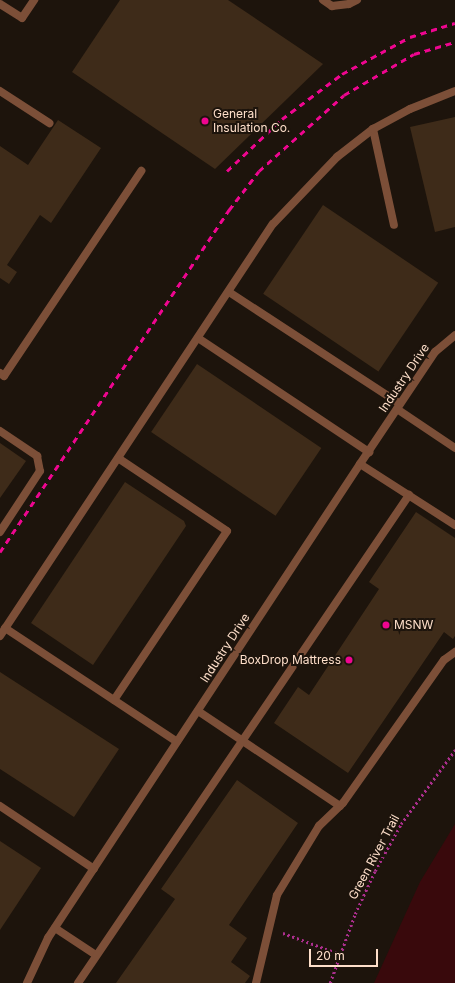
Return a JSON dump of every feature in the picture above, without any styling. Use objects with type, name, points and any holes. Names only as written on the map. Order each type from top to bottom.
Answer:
[{"type":"street","points":[[0,4],[22,18],[34,0]]},
{"type":"street","points":[[324,0],[332,6],[349,4],[357,0]]},
{"type":"street","points":[[0,91],[49,123]]},
{"type":"street","points":[[0,636],[273,224],[337,157],[373,129],[410,109],[455,91]]},
{"type":"street","points":[[373,129],[394,226]]},
{"type":"street","points":[[0,373],[4,376],[141,171]]},
{"type":"street","points":[[229,292],[399,407],[455,448]]},
{"type":"street","name":"Industry Drive","points":[[27,983],[55,928],[360,464],[435,352],[455,335]]},
{"type":"street","points":[[198,338],[369,452]]},
{"type":"street","points":[[0,431],[37,456],[40,470],[0,532]]},
{"type":"street","points":[[114,700],[227,531],[118,458]]},
{"type":"street","points":[[360,464],[455,525]]},
{"type":"street","points":[[78,983],[240,739],[409,495]]},
{"type":"street","points":[[6,628],[177,742]]},
{"type":"street","points":[[256,983],[268,928],[281,889],[319,826],[340,806],[444,660],[455,652]]},
{"type":"street","points":[[198,711],[340,806]]},
{"type":"street","points":[[0,806],[94,869]]},
{"type":"street","points":[[55,928],[96,956]]},
{"type":"path","name":"Green River Trail","points":[[330,983],[354,914],[400,824],[455,750]]},
{"type":"path","points":[[268,928],[340,954]]},
{"type":"shaded area","points":[[455,824],[455,983],[374,983],[420,882]]},
{"type":"building","name":"General Insulation Co.","points":[[120,0],[228,0],[323,64],[215,169],[72,72]]},
{"type":"building","points":[[455,117],[455,227],[435,232],[410,127]]},
{"type":"building","points":[[58,120],[101,148],[51,223],[40,215],[7,265],[17,272],[9,284],[0,278],[0,146],[28,165]]},
{"type":"building","points":[[323,205],[438,283],[378,371],[263,294]]},
{"type":"building","points":[[197,364],[321,448],[276,516],[151,432]]},
{"type":"building","points":[[0,443],[26,461],[0,498]]},
{"type":"building","points":[[125,482],[184,521],[186,526],[93,665],[31,623]]},
{"type":"building","points":[[416,512],[455,538],[455,636],[453,639],[444,632],[348,773],[274,723],[298,687],[309,695],[379,589],[369,582]]},
{"type":"building","points":[[0,672],[119,749],[74,817],[0,769]]},
{"type":"building","points":[[237,780],[298,823],[229,925],[247,938],[231,962],[250,976],[245,983],[116,983],[175,899],[161,889]]},
{"type":"building","points":[[0,841],[41,868],[0,930]]},
{"type":"railway","points":[[227,171],[282,119],[342,74],[410,37],[455,23]]},
{"type":"railway","points":[[0,552],[229,210],[259,171],[344,95],[414,54],[455,42]]},
{"type":"place","name":"General Insulation Co.","points":[[205,121]]},
{"type":"place","name":"MSNW","points":[[386,625]]},
{"type":"place","name":"BoxDrop Mattress","points":[[349,660]]}]
